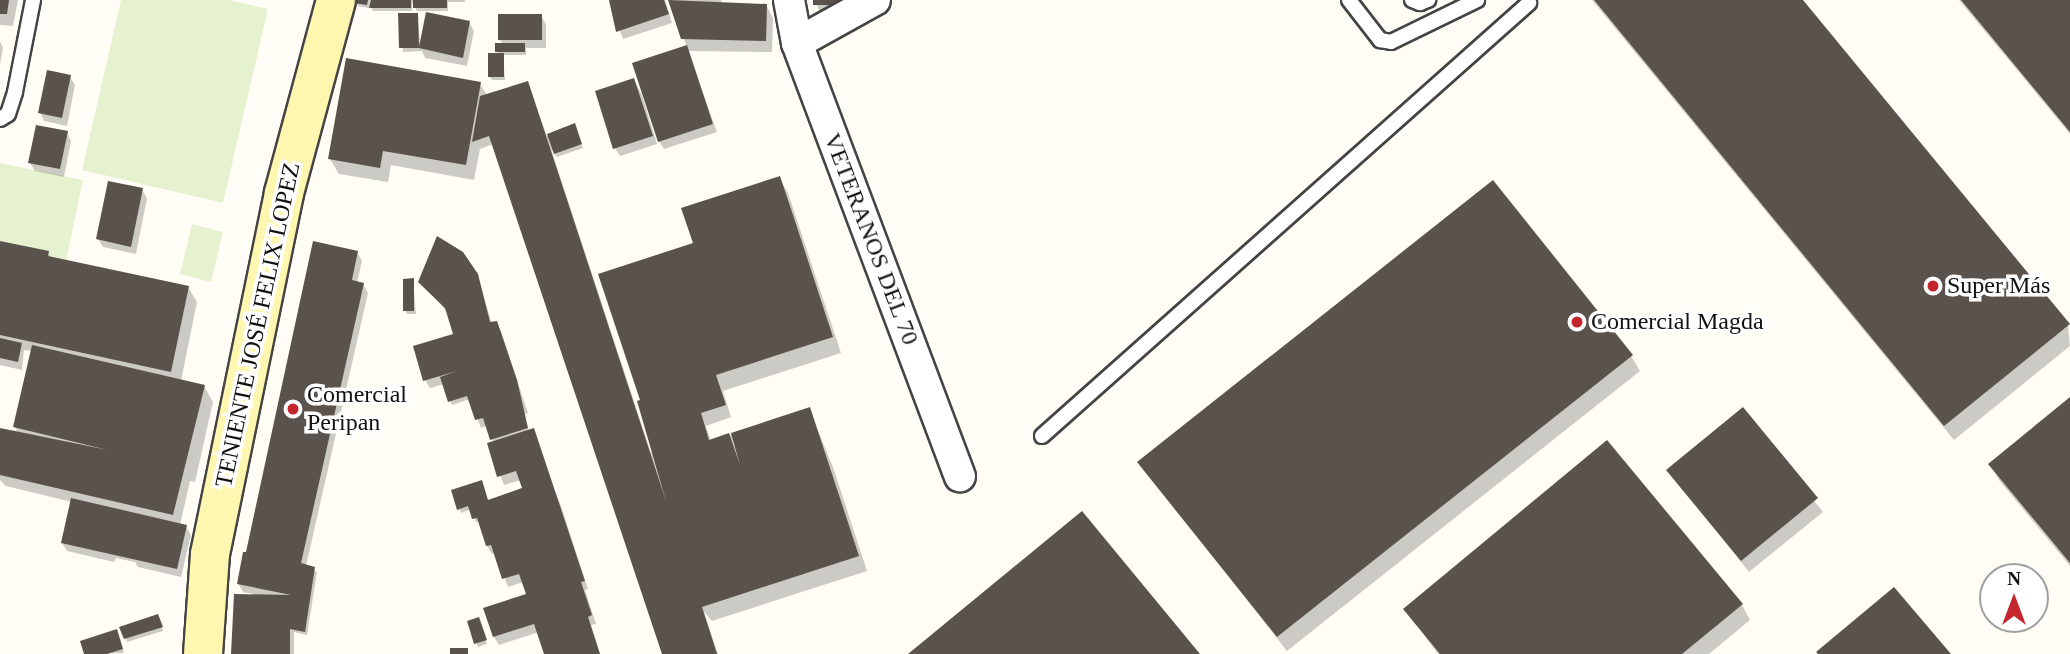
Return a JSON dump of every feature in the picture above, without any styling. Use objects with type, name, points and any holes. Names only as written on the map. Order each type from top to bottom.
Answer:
[{"type":"main road","name":"TENIENTE JOSÉ FELIX LOPEZ","points":[[203,654],[210,554],[218,513],[284,193],[336,0]]},
{"type":"street","name":"VETERANOS DEL 70","points":[[789,0],[797,43],[960,476]]},
{"type":"street","points":[[797,43],[876,0]]},
{"type":"lane","points":[[0,119],[8,114],[15,92],[33,0]]},
{"type":"lane","points":[[1349,0],[1380,40],[1391,42],[1477,0]]},
{"type":"lane","points":[[1412,0],[1420,3],[1428,0]]},
{"type":"lane","points":[[1042,436],[1529,3]]},
{"type":"green space","points":[[121,0],[230,0],[268,9],[223,203],[82,170]]},
{"type":"green space","points":[[0,163],[83,180],[65,266],[0,253]]},
{"type":"green space","points":[[192,224],[223,232],[211,282],[180,274]]},
{"type":"building","points":[[0,0],[9,0],[7,14],[0,14]]},
{"type":"building","points":[[355,0],[368,0],[367,5],[354,3]]},
{"type":"building","points":[[371,0],[411,0],[411,8],[369,8]]},
{"type":"building","points":[[413,0],[447,0],[447,8],[413,8]]},
{"type":"building","points":[[609,0],[664,0],[669,14],[616,32]]},
{"type":"building","points":[[668,0],[767,4],[766,41],[681,39]]},
{"type":"building","points":[[813,0],[851,0],[851,5],[813,5]]},
{"type":"building","points":[[1594,0],[1803,0],[2070,324],[1944,426]]},
{"type":"building","points":[[1961,0],[2070,0],[2070,132]]},
{"type":"building","points":[[426,12],[470,21],[463,58],[419,48],[399,48],[398,13],[418,13],[419,47]]},
{"type":"building","points":[[498,14],[542,14],[542,40],[498,40]]},
{"type":"building","points":[[495,43],[525,43],[525,52],[495,52]]},
{"type":"building","points":[[687,45],[713,124],[658,142],[632,63]]},
{"type":"building","points":[[488,53],[504,53],[504,77],[488,77]]},
{"type":"building","points":[[346,58],[481,82],[466,165],[383,151],[380,168],[328,159]]},
{"type":"building","points":[[47,70],[71,75],[62,118],[38,113]]},
{"type":"building","points":[[634,78],[653,136],[613,149],[595,91]]},
{"type":"building","points":[[528,81],[666,501],[637,401],[640,400],[598,274],[693,243],[681,208],[780,176],[796,224],[833,337],[716,375],[726,405],[701,413],[709,440],[729,433],[740,465],[731,433],[810,407],[859,556],[702,607],[717,654],[662,654],[489,136],[472,142],[480,96]]},
{"type":"building","points":[[575,123],[582,144],[554,154],[547,134]]},
{"type":"building","points":[[36,125],[68,131],[60,169],[28,163]]},
{"type":"building","points":[[1493,180],[1633,355],[1277,637],[1137,462]]},
{"type":"building","points":[[108,181],[143,188],[131,247],[96,239]]},
{"type":"building","points":[[437,236],[463,252],[478,274],[490,322],[497,321],[517,380],[528,428],[490,440],[483,418],[475,420],[467,396],[448,402],[440,377],[457,371],[423,381],[413,346],[453,334],[445,308],[418,282]]},
{"type":"building","points":[[0,241],[49,251],[48,256],[189,286],[171,372],[0,335]]},
{"type":"building","points":[[313,241],[358,251],[352,280],[364,283],[301,563],[315,567],[305,632],[290,629],[290,654],[231,654],[234,594],[291,595],[237,584]]},
{"type":"building","points":[[414,278],[414,311],[403,311],[403,279]]},
{"type":"building","points":[[0,338],[22,343],[18,362],[0,358]]},
{"type":"building","points":[[32,345],[205,385],[173,515],[0,475],[0,428],[108,450],[13,427]]},
{"type":"building","points":[[2070,397],[2070,563],[1988,464]]},
{"type":"building","points":[[1743,407],[1818,498],[1741,561],[1666,470]]},
{"type":"building","points":[[534,428],[585,581],[581,582],[592,615],[588,617],[600,654],[544,654],[534,624],[493,637],[483,608],[526,594],[519,574],[502,579],[491,545],[486,546],[477,518],[472,519],[468,506],[457,510],[451,490],[482,480],[488,500],[522,488],[516,471],[497,477],[487,443]]},
{"type":"building","points":[[1607,440],[1743,604],[1682,654],[1440,654],[1403,609]]},
{"type":"building","points":[[71,498],[187,525],[177,569],[61,543]]},
{"type":"building","points":[[1082,511],[1200,654],[908,654]]},
{"type":"building","points":[[1894,587],[1951,654],[1816,652]]},
{"type":"building","points":[[158,614],[163,627],[124,639],[119,627]]},
{"type":"building","points":[[479,617],[487,640],[474,644],[467,621]]},
{"type":"building","points":[[117,629],[123,649],[107,654],[84,654],[80,641]]},
{"type":"building","points":[[450,648],[468,648],[468,654],[450,654]]},
{"type":"place","name":"Super Más","points":[[1933,286]]},
{"type":"place","name":"Comercial Magda","points":[[1577,322]]},
{"type":"place","name":"Comercial Peripan","points":[[293,409]]}]
